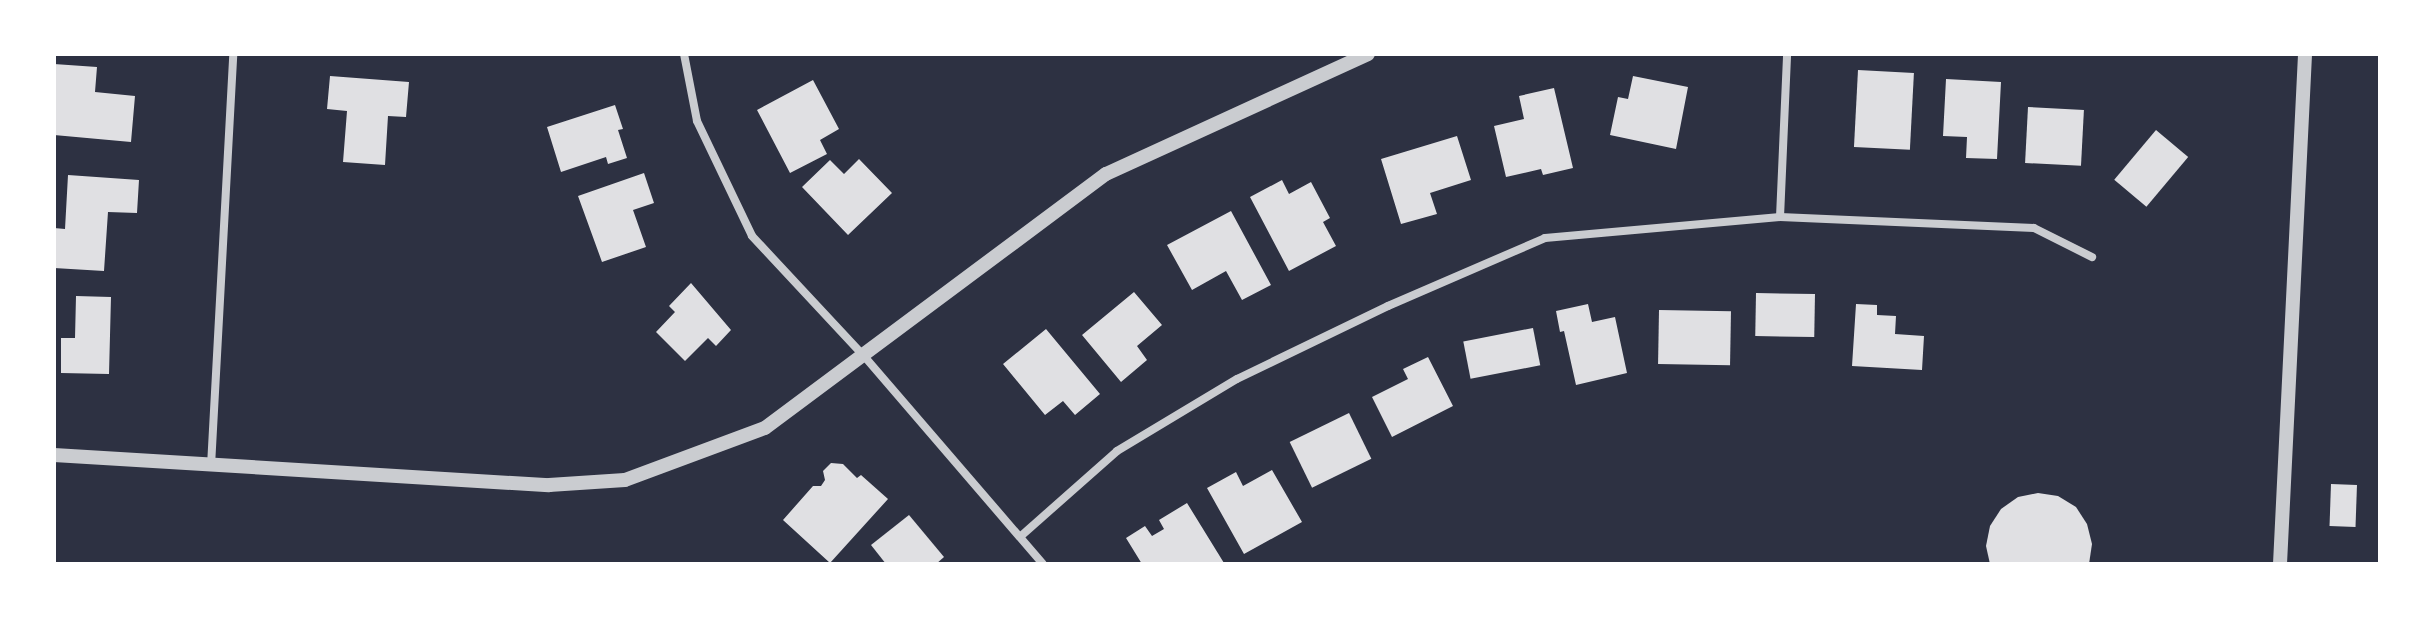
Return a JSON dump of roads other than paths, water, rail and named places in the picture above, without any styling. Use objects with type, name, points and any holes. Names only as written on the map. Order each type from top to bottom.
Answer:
[{"type":"street","points":[[211,467],[233,54]]},
{"type":"street","points":[[684,54],[697,121],[752,236],[864,356],[1043,564]]},
{"type":"street","points":[[54,455],[211,467],[549,485],[625,480],[765,428],[1106,174],[1368,54]]},
{"type":"street","points":[[1780,217],[1787,54]]},
{"type":"street","points":[[2280,564],[2305,54]]},
{"type":"street","points":[[1021,536],[1117,451],[1237,379],[1388,306],[1545,238],[1780,217],[2034,228],[2092,257]]}]
